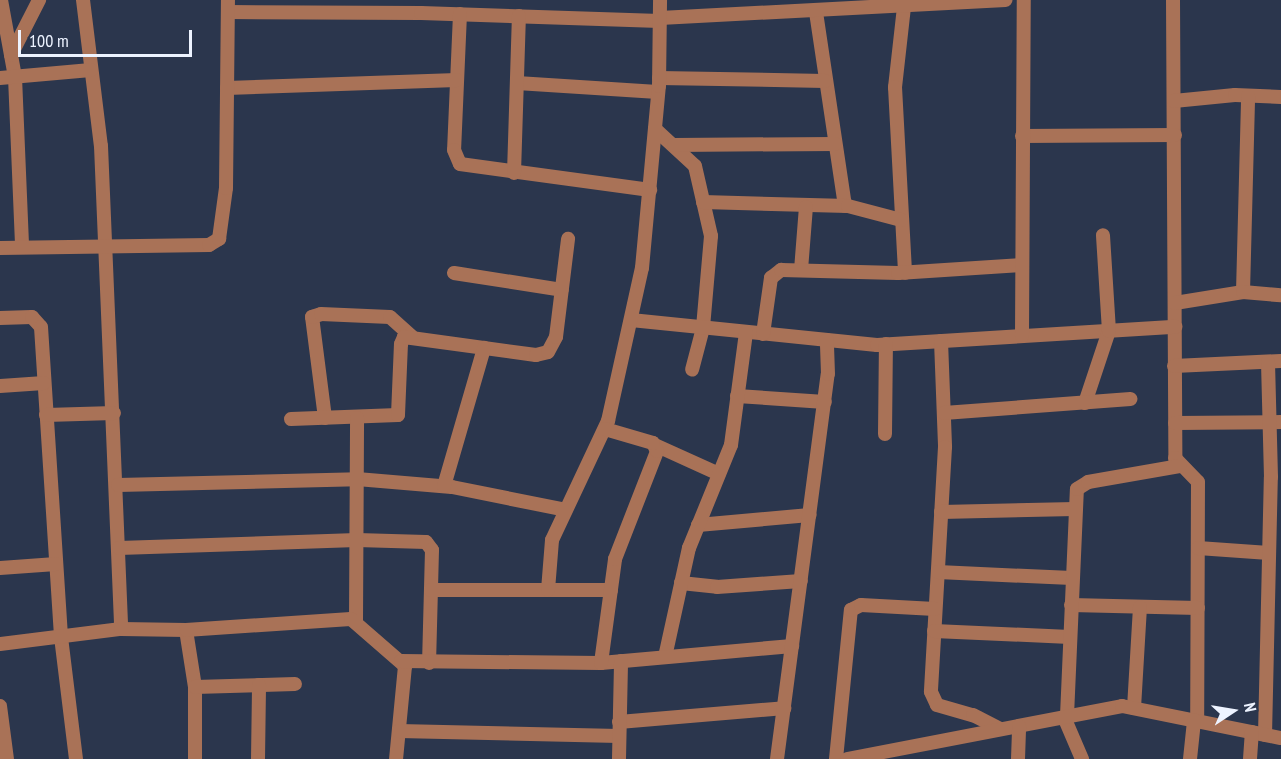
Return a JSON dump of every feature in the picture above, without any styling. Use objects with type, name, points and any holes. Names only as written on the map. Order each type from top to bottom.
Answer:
[{"type":"street","points":[[1,0],[15,77],[22,247]]},
{"type":"street","points":[[11,55],[39,0]]},
{"type":"street","points":[[83,0],[106,244],[118,484],[121,629]]},
{"type":"street","points":[[475,0],[467,15],[457,80],[456,158],[466,167],[650,190]]},
{"type":"street","points":[[548,590],[551,545],[605,429],[642,268],[659,78],[660,0]]},
{"type":"street","points":[[801,0],[812,13],[845,206]]},
{"type":"street","points":[[0,248],[106,244],[209,245],[219,239],[226,189],[228,6],[467,15],[660,19],[812,13],[1006,0]]},
{"type":"street","points":[[1022,336],[1024,0]]},
{"type":"street","points":[[1173,0],[1175,458],[1180,466],[1198,482],[1196,721],[1190,759]]},
{"type":"street","points":[[904,7],[895,87],[905,273]]},
{"type":"street","points":[[514,173],[519,16]]},
{"type":"street","points":[[0,78],[91,70]]},
{"type":"street","points":[[659,78],[825,81]]},
{"type":"street","points":[[227,88],[457,80]]},
{"type":"street","points":[[517,83],[658,92]]},
{"type":"street","points":[[1174,100],[1248,96],[1281,97]]},
{"type":"street","points":[[1243,292],[1248,96]]},
{"type":"street","points":[[655,129],[695,166],[711,242],[703,328],[692,370]]},
{"type":"street","points":[[1022,136],[1174,135]]},
{"type":"street","points":[[674,145],[835,144]]},
{"type":"street","points":[[703,202],[806,207],[845,206],[901,220]]},
{"type":"street","points":[[801,270],[806,207]]},
{"type":"street","points":[[1085,403],[1109,331],[1103,235]]},
{"type":"street","points":[[291,419],[398,415],[400,344],[404,337],[536,355],[548,352],[556,337],[568,239]]},
{"type":"street","points":[[764,334],[772,274],[781,270],[905,273],[1022,265]]},
{"type":"street","points":[[454,273],[562,290]]},
{"type":"street","points":[[1175,303],[1243,292],[1281,295]]},
{"type":"street","points":[[325,418],[312,317],[321,314],[390,317],[412,337]]},
{"type":"street","points":[[0,318],[32,317],[40,322],[61,637],[76,759]]},
{"type":"street","points":[[631,320],[886,345],[1175,327]]},
{"type":"street","points":[[664,657],[681,583],[698,525],[731,445],[746,332]]},
{"type":"street","points":[[777,759],[825,402],[827,340]]},
{"type":"street","points":[[941,341],[944,413],[932,699],[937,705],[973,715],[1000,729]]},
{"type":"street","points":[[885,434],[886,345]]},
{"type":"street","points":[[444,486],[484,348]]},
{"type":"street","points":[[1174,366],[1275,362],[1276,478],[1269,553],[1274,609],[1258,734],[1250,759]]},
{"type":"street","points":[[0,386],[44,383]]},
{"type":"street","points":[[737,396],[825,402]]},
{"type":"street","points":[[944,413],[1130,399]]},
{"type":"street","points":[[46,415],[114,413]]},
{"type":"street","points":[[356,621],[357,418]]},
{"type":"street","points":[[1175,423],[1275,422]]},
{"type":"street","points":[[605,429],[655,445],[719,474]]},
{"type":"street","points":[[601,663],[615,559],[657,451],[655,445]]},
{"type":"street","points":[[1082,759],[1066,716],[1075,509],[1080,485],[1180,466]]},
{"type":"street","points":[[118,484],[357,478],[444,486],[566,510]]},
{"type":"street","points":[[941,512],[1075,509]]},
{"type":"street","points":[[698,525],[810,515]]},
{"type":"street","points":[[119,548],[357,540],[430,544],[429,663]]},
{"type":"street","points":[[1198,548],[1269,553]]},
{"type":"street","points":[[0,568],[56,564]]},
{"type":"street","points":[[938,572],[1072,578]]},
{"type":"street","points":[[681,583],[717,587],[801,581]]},
{"type":"street","points":[[431,590],[611,591]]},
{"type":"street","points":[[836,759],[851,610],[861,605],[935,609]]},
{"type":"street","points":[[1071,605],[1198,608]]},
{"type":"street","points":[[1134,708],[1140,607]]},
{"type":"street","points":[[0,644],[121,629],[186,630],[338,618],[356,621],[401,661],[405,671],[396,759]]},
{"type":"street","points":[[186,630],[195,687],[195,759]]},
{"type":"street","points":[[934,631],[1070,637]]},
{"type":"street","points":[[401,661],[601,663],[792,646]]},
{"type":"street","points":[[618,759],[621,661]]},
{"type":"street","points":[[1266,683],[1281,681]]},
{"type":"street","points":[[195,687],[295,684]]},
{"type":"street","points":[[258,759],[259,685]]},
{"type":"street","points":[[0,706],[7,759]]},
{"type":"street","points":[[847,759],[882,756],[1000,729],[1122,706],[1281,738]]},
{"type":"street","points":[[399,731],[619,729],[784,708]]},
{"type":"street","points":[[1018,759],[1019,726]]}]
